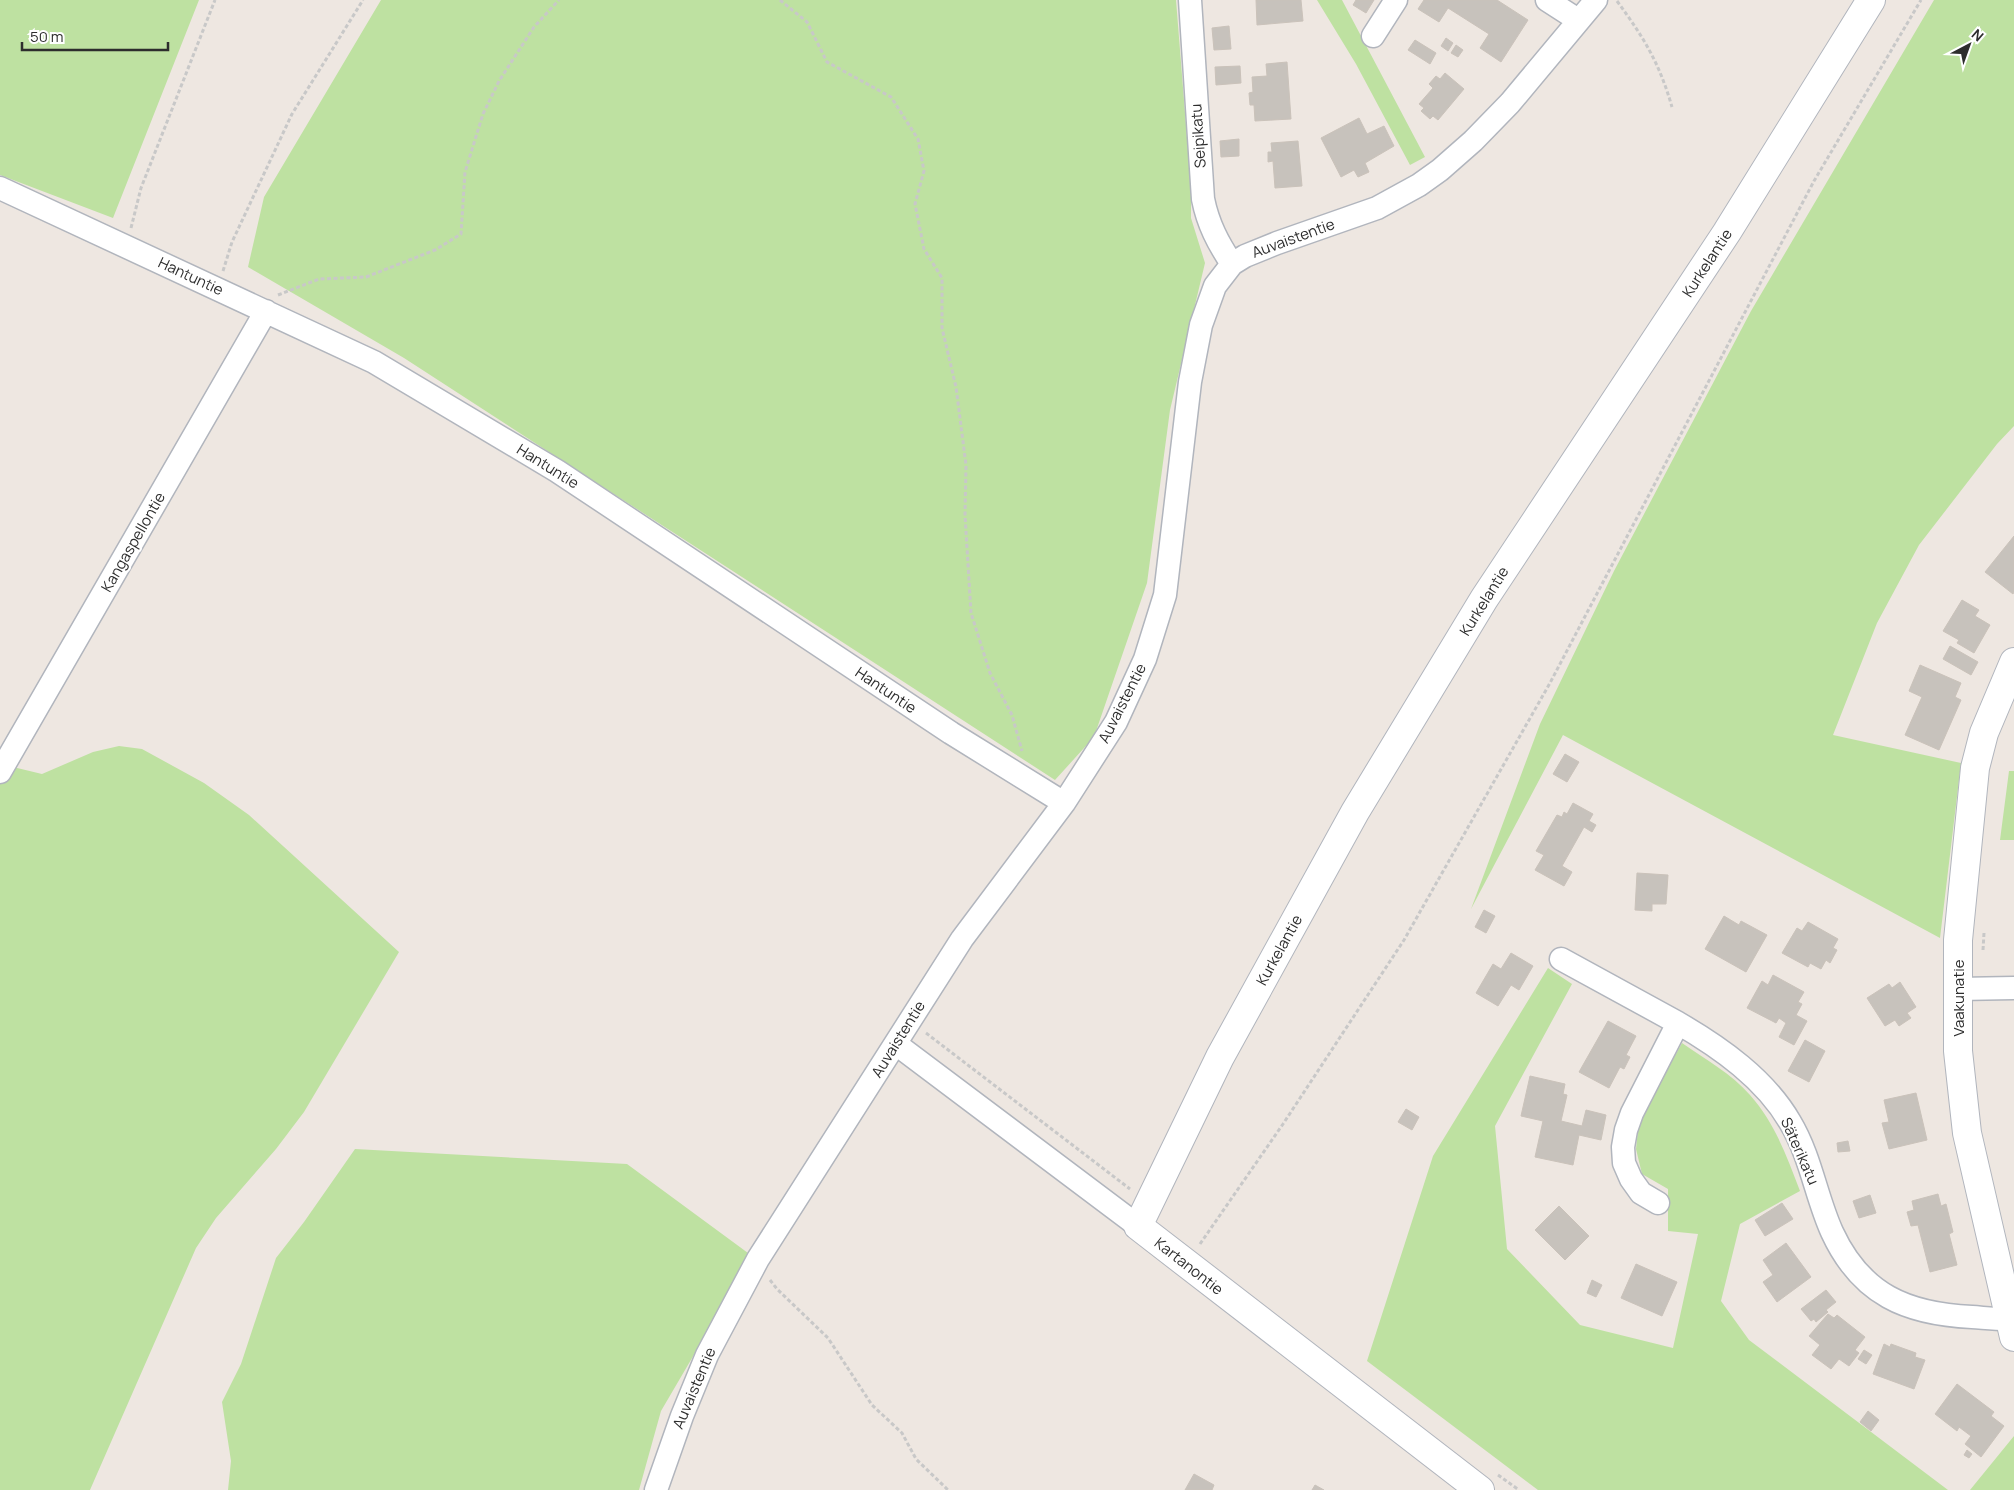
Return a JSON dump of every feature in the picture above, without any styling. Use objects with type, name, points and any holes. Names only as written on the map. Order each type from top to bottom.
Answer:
[{"type":"street","name":"Seipikatu","points":[[1190,0],[1203,199],[1213,234],[1232,264]]},
{"type":"street","points":[[1373,36],[1396,0]]},
{"type":"street","points":[[1547,0],[1578,20]]},
{"type":"street","name":"Auvaistentie","points":[[656,1490],[682,1416],[707,1355],[758,1259],[962,939],[1064,803],[1116,722],[1145,659],[1165,595],[1190,382],[1201,325],[1214,286],[1232,264],[1259,249],[1377,208],[1419,185],[1457,157],[1510,103],[1596,0]]},
{"type":"street","name":"Kurkelantie","points":[[1138,1226],[1220,1057],[1356,812],[1484,599],[1727,232],[1871,0]]},
{"type":"street","name":"Hantuntie","points":[[0,188],[374,362],[549,466],[951,733],[1064,803]]},
{"type":"street","name":"Kangaspellontie","points":[[0,772],[259,308]]},
{"type":"street","name":"Vaakunatie","points":[[2012,1325],[1967,1133],[1958,1050],[1958,940],[1975,768],[1984,733],[2014,662]]},
{"type":"street","name":"Säterikatu","points":[[1561,959],[1704,1038],[1749,1073],[1773,1097],[1791,1123],[1805,1153],[1832,1232],[1856,1271],[1871,1286],[1886,1297],[1906,1306],[2012,1325]]},
{"type":"street","points":[[1958,988],[2014,988]]},
{"type":"street","points":[[1658,1203],[1642,1193],[1631,1179],[1624,1163],[1623,1147],[1632,1113],[1678,1022]]},
{"type":"street","name":"Kartanontie","points":[[896,1044],[1138,1226],[1366,1404],[1480,1490]]},
{"type":"path","points":[[126,246],[141,188],[215,0]]},
{"type":"path","points":[[218,288],[232,242],[292,114],[363,0]]},
{"type":"path","points":[[259,308],[319,279],[366,277],[435,250],[461,234],[465,172],[483,114],[499,81],[534,27],[559,0]]},
{"type":"path","points":[[780,0],[807,22],[827,62],[891,96],[918,139],[924,171],[915,204],[924,249],[942,278],[942,328],[956,387],[966,465],[965,515],[972,613],[990,673],[1012,715],[1030,782]]},
{"type":"path","points":[[1616,0],[1643,36],[1662,75],[1672,107]]},
{"type":"path","points":[[1200,1244],[1283,1124],[1404,940],[1550,683],[1814,181],[1921,0]]},
{"type":"path","points":[[910,1021],[1120,1182]]},
{"type":"path","points":[[758,1259],[777,1290],[828,1338],[872,1405],[902,1433],[916,1459],[948,1490]]},
{"type":"green space","points":[[0,0],[199,0],[113,218],[0,175]]},
{"type":"green space","points":[[381,0],[1176,0],[1191,188],[1191,218],[1205,263],[1170,410],[1147,583],[1094,737],[1055,780],[404,358],[248,267],[264,197]]},
{"type":"green space","points":[[1317,0],[1342,0],[1425,157],[1410,165],[1356,64]]},
{"type":"green space","points":[[1934,0],[2014,0],[2014,426],[1997,444],[1919,545],[1877,623],[1833,735],[1961,763],[1940,938],[1563,735],[1471,909],[1540,724],[1614,571],[1751,311]]},
{"type":"green space","points":[[119,746],[142,749],[204,783],[249,815],[399,952],[304,1112],[276,1149],[216,1218],[196,1248],[90,1490],[0,1490],[0,776],[13,767],[42,774],[93,752]]},
{"type":"green space","points":[[2009,771],[2014,771],[2014,840],[2000,840]]},
{"type":"green space","points":[[1548,968],[1572,984],[1495,1126],[1507,1249],[1580,1325],[1673,1348],[1698,1234],[1668,1231],[1668,1189],[1642,1174],[1636,1149],[1639,1120],[1682,1043],[1735,1080],[1759,1106],[1780,1141],[1800,1191],[1740,1224],[1721,1301],[1749,1340],[1948,1490],[1538,1490],[1367,1361],[1433,1156]]},
{"type":"green space","points":[[355,1149],[627,1164],[748,1253],[702,1341],[661,1411],[639,1490],[228,1490],[231,1461],[222,1402],[241,1364],[276,1258],[304,1222]]},
{"type":"green space","points":[[2014,1436],[2014,1490],[1970,1490]]},
{"type":"building","points":[[1256,0],[1301,0],[1303,21],[1257,25]]},
{"type":"building","points":[[1356,0],[1374,0],[1366,13],[1353,5]]},
{"type":"building","points":[[1424,0],[1497,0],[1528,20],[1501,62],[1480,48],[1489,34],[1448,8],[1439,22],[1418,9]]},
{"type":"building","points":[[1229,26],[1231,49],[1214,50],[1212,28]]},
{"type":"building","points":[[1446,38],[1453,43],[1448,51],[1441,46]]},
{"type":"building","points":[[1415,40],[1436,53],[1430,64],[1408,50]]},
{"type":"building","points":[[1456,45],[1463,50],[1458,57],[1451,53]]},
{"type":"building","points":[[1287,62],[1291,119],[1255,121],[1254,105],[1250,105],[1249,93],[1253,92],[1252,77],[1267,76],[1266,64]]},
{"type":"building","points":[[1240,66],[1241,83],[1216,85],[1215,67]]},
{"type":"building","points":[[1445,73],[1464,89],[1438,120],[1433,116],[1430,119],[1421,111],[1424,108],[1419,104],[1433,88],[1429,84],[1436,76],[1440,79]]},
{"type":"building","points":[[1359,118],[1367,134],[1384,126],[1394,146],[1365,163],[1369,172],[1358,177],[1354,170],[1341,177],[1321,138]]},
{"type":"building","points":[[1239,139],[1239,156],[1221,157],[1220,141]]},
{"type":"building","points":[[1298,141],[1302,186],[1275,188],[1273,161],[1268,162],[1268,152],[1272,152],[1271,143]]},
{"type":"building","points":[[2014,536],[2014,592],[2013,594],[1985,572]]},
{"type":"building","points":[[1962,600],[1979,610],[1975,616],[1990,625],[1974,653],[1957,643],[1959,640],[1943,631]]},
{"type":"building","points":[[1950,646],[1978,662],[1971,675],[1943,659]]},
{"type":"building","points":[[1920,665],[1961,683],[1955,697],[1961,700],[1939,750],[1905,735],[1922,697],[1909,691]]},
{"type":"building","points":[[1565,754],[1579,762],[1567,782],[1553,774]]},
{"type":"building","points":[[1573,803],[1593,814],[1589,821],[1596,825],[1592,832],[1584,827],[1562,866],[1572,872],[1564,886],[1535,870],[1544,855],[1536,851],[1557,815],[1562,817],[1564,812],[1567,814]]},
{"type":"building","points":[[1637,873],[1668,875],[1666,904],[1652,904],[1652,911],[1635,910]]},
{"type":"building","points":[[1484,910],[1495,916],[1486,933],[1475,927]]},
{"type":"building","points":[[1724,916],[1739,925],[1741,921],[1767,935],[1746,972],[1705,949]]},
{"type":"building","points":[[1808,922],[1838,939],[1833,948],[1837,950],[1830,963],[1826,960],[1821,969],[1810,963],[1808,967],[1782,953],[1797,928],[1802,931]]},
{"type":"building","points":[[1511,953],[1533,966],[1519,990],[1511,985],[1498,1006],[1476,993],[1493,964],[1501,969]]},
{"type":"building","points":[[1773,975],[1804,992],[1798,1002],[1802,1004],[1796,1015],[1807,1021],[1794,1045],[1779,1037],[1786,1023],[1779,1018],[1776,1023],[1747,1008],[1762,981],[1768,985]]},
{"type":"building","points":[[1900,982],[1916,1007],[1907,1013],[1911,1018],[1899,1026],[1895,1020],[1885,1026],[1867,998],[1889,984],[1892,988]]},
{"type":"building","points":[[1608,1021],[1636,1036],[1626,1055],[1630,1057],[1624,1069],[1620,1067],[1609,1088],[1579,1072]]},
{"type":"building","points":[[1805,1040],[1825,1051],[1809,1082],[1788,1071]]},
{"type":"building","points":[[1530,1076],[1565,1084],[1563,1094],[1567,1095],[1561,1121],[1582,1126],[1586,1110],[1606,1115],[1601,1140],[1579,1135],[1573,1165],[1535,1157],[1543,1121],[1521,1116]]},
{"type":"building","points":[[1916,1093],[1927,1140],[1889,1149],[1882,1123],[1889,1122],[1884,1100]]},
{"type":"building","points":[[1406,1109],[1419,1117],[1412,1130],[1398,1122]]},
{"type":"building","points":[[1848,1141],[1850,1151],[1838,1152],[1837,1143]]},
{"type":"building","points":[[1938,1194],[1941,1206],[1946,1204],[1953,1232],[1949,1234],[1957,1265],[1930,1272],[1918,1225],[1911,1226],[1907,1212],[1914,1210],[1912,1201]]},
{"type":"building","points":[[1870,1195],[1876,1213],[1859,1218],[1853,1201]]},
{"type":"building","points":[[1782,1203],[1793,1219],[1765,1236],[1755,1220]]},
{"type":"building","points":[[1559,1206],[1589,1236],[1565,1260],[1535,1230]]},
{"type":"building","points":[[1786,1243],[1811,1277],[1777,1302],[1763,1282],[1773,1275],[1763,1260]]},
{"type":"building","points":[[1636,1264],[1677,1282],[1662,1316],[1621,1298]]},
{"type":"building","points":[[1592,1280],[1602,1285],[1596,1297],[1587,1293]]},
{"type":"building","points":[[1826,1290],[1836,1302],[1816,1322],[1814,1319],[1811,1321],[1801,1309]]},
{"type":"building","points":[[1828,1314],[1834,1318],[1837,1315],[1865,1337],[1855,1350],[1859,1353],[1849,1366],[1839,1359],[1831,1369],[1812,1355],[1820,1345],[1809,1336]]},
{"type":"building","points":[[1884,1344],[1890,1347],[1891,1344],[1916,1353],[1915,1357],[1925,1360],[1914,1389],[1873,1374]]},
{"type":"building","points":[[1864,1350],[1872,1355],[1866,1364],[1858,1359]]},
{"type":"building","points":[[1957,1384],[1994,1412],[1991,1416],[2004,1426],[1981,1457],[1965,1444],[1971,1436],[1959,1427],[1957,1431],[1935,1414]]},
{"type":"building","points":[[1868,1411],[1879,1420],[1871,1431],[1860,1422]]},
{"type":"building","points":[[1967,1450],[1972,1454],[1969,1458],[1964,1455]]},
{"type":"building","points":[[1194,1474],[1214,1485],[1212,1490],[1185,1490]]},
{"type":"building","points":[[1315,1485],[1324,1490],[1312,1490]]}]
